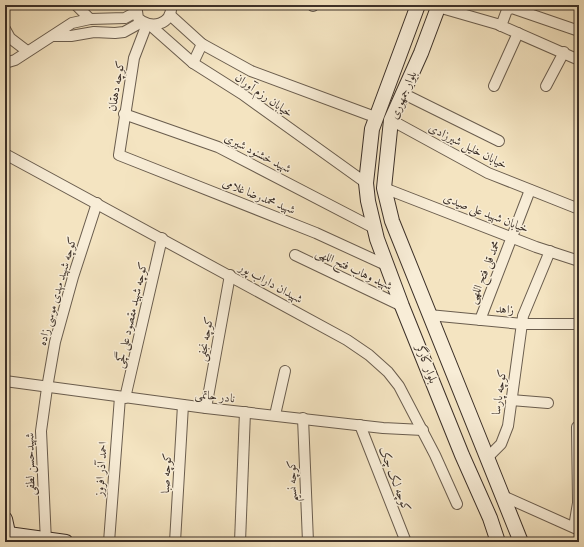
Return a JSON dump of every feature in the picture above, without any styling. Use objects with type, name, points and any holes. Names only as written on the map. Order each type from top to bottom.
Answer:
[{"type":"street","points":[[76,5],[90,19]]},
{"type":"street","name":"بلوار جمهوری","points":[[366,183],[372,129],[375,117],[407,39],[418,5]]},
{"type":"street","points":[[438,6],[501,26],[564,52],[579,60]]},
{"type":"street","name":"بلوار جمهوری","points":[[384,188],[391,120],[404,94],[438,6]]},
{"type":"street","points":[[501,26],[507,10],[512,8],[579,31]]},
{"type":"street","points":[[5,63],[15,60],[27,51],[72,24],[90,19],[125,18],[136,9]]},
{"type":"street","name":"خیابان رزم آوران","points":[[136,9],[146,24],[193,63],[242,94],[366,183]]},
{"type":"street","points":[[54,36],[71,36],[94,32],[124,32],[146,24],[161,23],[170,10]]},
{"type":"street","name":"خیابان رزم آوران","points":[[170,10],[202,44],[251,71],[375,117]]},
{"type":"street","name":"کوچه دهقان","points":[[119,155],[124,114],[134,58],[146,24]]},
{"type":"street","points":[[5,29],[13,41],[27,51]]},
{"type":"street","points":[[494,86],[518,33]]},
{"type":"street","points":[[193,63],[202,44]]},
{"type":"street","points":[[546,86],[564,52]]},
{"type":"street","points":[[404,94],[499,141]]},
{"type":"street","name":"شهید خشنود شیری","points":[[124,114],[218,147],[374,228]]},
{"type":"street","points":[[375,117],[391,120]]},
{"type":"street","name":"خیابان خلیل شیرزادی","points":[[391,120],[488,173],[579,209]]},
{"type":"street","name":"شهیدان داراب پور","points":[[5,154],[230,275],[347,340],[369,355],[388,372],[400,386],[457,504]]},
{"type":"street","name":"شهید محمدرضا غلامی","points":[[119,155],[316,233],[388,266]]},
{"type":"street","points":[[366,183],[384,188]]},
{"type":"street","name":"بلوار کارگر","points":[[366,183],[374,228],[402,306],[462,455],[490,518],[498,542]]},
{"type":"street","name":"بلوار کارگر","points":[[384,188],[392,221],[521,542]]},
{"type":"street","name":"خیابان شهید علی صیدی","points":[[384,188],[550,252],[579,261]]},
{"type":"street","name":"محمد قلی فتح اللهی","points":[[480,320],[530,190]]},
{"type":"street","name":"کوچه شهید مهدی موسی زاده","points":[[47,388],[55,342],[73,277],[97,203]]},
{"type":"street","name":"کوچه شهید مقصود علی گچی","points":[[122,397],[162,238]]},
{"type":"street","name":"کوچه پارسا","points":[[488,458],[501,444],[508,426],[523,316],[550,252]]},
{"type":"street","name":"شهید وهاب فتح اللهی","points":[[295,255],[402,306]]},
{"type":"street","name":"کوچه نجفی","points":[[206,408],[230,275]]},
{"type":"street","name":"زاهد","points":[[429,315],[522,324],[579,324]]},
{"type":"street","points":[[275,415],[285,371]]},
{"type":"street","name":"نادر حاتمی","points":[[5,381],[47,388],[206,408],[383,428],[422,430]]},
{"type":"street","name":"شهیدحسن لطفی","points":[[46,541],[42,430],[47,388]]},
{"type":"street","name":"احمد آذر افروز","points":[[108,542],[122,397]]},
{"type":"street","points":[[512,400],[548,403]]},
{"type":"street","name":"کوچه صبا","points":[[175,542],[183,405]]},
{"type":"street","points":[[240,542],[245,412]]},
{"type":"street","name":"کوچه نسیم","points":[[302,418],[308,542]]},
{"type":"street","name":"کوچه لک چک","points":[[360,425],[406,542]]},
{"type":"street","points":[[503,496],[576,528],[578,503],[576,427]]},
{"type":"street","points":[[7,530],[46,541],[66,542]]}]
